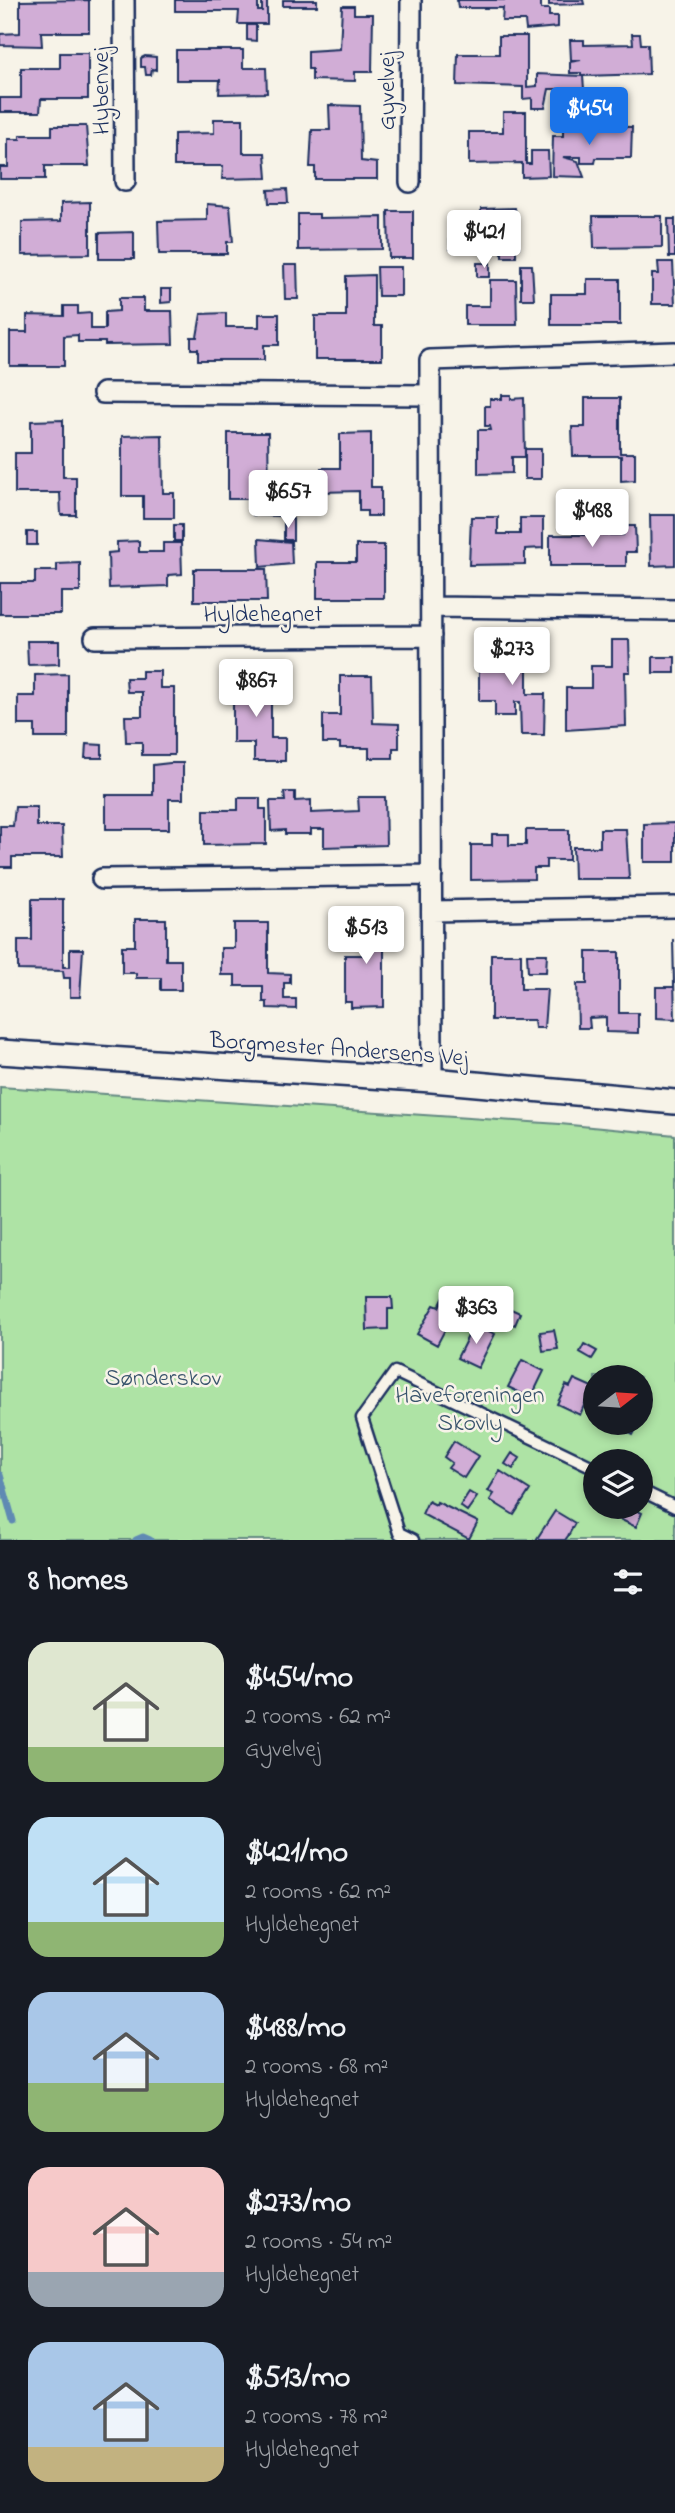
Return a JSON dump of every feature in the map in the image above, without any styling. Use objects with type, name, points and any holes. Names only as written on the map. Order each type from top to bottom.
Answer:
[{"type":"street","name":"Hybenvej","points":[[124,0],[125,181]]},
{"type":"street","name":"Gyvelvej","points":[[410,182],[411,0]]},
{"type":"street","points":[[432,1080],[430,360],[675,352]]},
{"type":"street","points":[[103,393],[430,396]]},
{"type":"street","points":[[431,607],[675,610]]},
{"type":"street","name":"Hyldehegnet","points":[[95,638],[431,636]]},
{"type":"street","points":[[102,879],[432,875]]},
{"type":"street","points":[[432,911],[675,907]]},
{"type":"street","name":"Borgmester Andersens Vej","points":[[0,1052],[432,1080],[675,1102]]},
{"type":"lane","points":[[413,1540],[399,1534],[362,1418],[396,1372],[583,1462]]},
{"type":"lane","points":[[653,1496],[675,1507]]},
{"type":"green space","points":[[0,1087],[560,1124],[675,1135],[675,1540],[0,1540]]},
{"type":"building","points":[[89,0],[89,32],[41,32],[42,46],[0,45],[0,34],[20,33],[20,1]]},
{"type":"building","points":[[175,0],[258,0],[258,11],[262,11],[262,0],[267,0],[267,24],[238,24],[239,11],[175,11]]},
{"type":"building","points":[[283,0],[317,0],[317,6],[283,6]]},
{"type":"building","points":[[457,0],[541,0],[541,9],[549,9],[549,16],[558,16],[558,27],[526,30],[525,21],[502,21],[503,8],[458,8]]},
{"type":"building","points":[[549,0],[583,0],[584,4],[549,5]]},
{"type":"building","points":[[342,6],[354,6],[354,14],[373,14],[372,72],[355,72],[355,81],[312,80],[312,69],[308,69],[308,51],[340,49]]},
{"type":"building","points":[[247,25],[256,25],[256,41],[247,40]]},
{"type":"building","points":[[632,34],[640,34],[641,44],[648,44],[649,74],[583,76],[584,89],[549,89],[545,108],[532,108],[532,98],[523,99],[523,87],[457,85],[458,54],[499,54],[499,36],[527,36],[527,87],[537,86],[537,74],[581,76],[581,73],[570,73],[570,62],[581,60],[571,60],[570,40],[584,40],[584,45],[633,44]]},
{"type":"building","points":[[176,50],[243,50],[243,68],[266,68],[267,93],[219,94],[220,80],[176,80]]},
{"type":"building","points":[[60,53],[88,53],[88,99],[41,99],[40,112],[0,112],[0,98],[21,98],[21,68],[60,68]]},
{"type":"building","points":[[156,57],[156,70],[152,69],[151,75],[146,75],[145,67],[141,67],[141,58]]},
{"type":"building","points":[[329,105],[360,106],[361,161],[377,163],[377,179],[315,179],[315,167],[310,167],[312,130],[330,130]]},
{"type":"building","points":[[503,112],[526,112],[526,164],[531,164],[531,151],[548,151],[549,176],[522,177],[522,163],[469,164],[469,132],[503,132]]},
{"type":"building","points":[[214,119],[243,119],[243,153],[265,153],[267,178],[222,179],[223,166],[174,166],[174,134],[214,133]]},
{"type":"building","points":[[52,126],[86,126],[89,166],[45,166],[45,179],[0,179],[0,167],[8,167],[8,139],[20,139],[20,135],[52,135]]},
{"type":"building","points":[[563,126],[632,127],[631,158],[596,158],[595,163],[581,163],[581,157],[563,157],[578,161],[584,177],[552,176],[553,136],[563,136]]},
{"type":"building","points":[[287,189],[288,203],[269,203],[268,190]]},
{"type":"building","points":[[90,202],[90,254],[22,255],[22,222],[61,221],[61,203]]},
{"type":"building","points":[[207,204],[230,206],[233,242],[227,242],[227,254],[159,254],[158,221],[207,220]]},
{"type":"building","points":[[515,208],[519,248],[516,248],[516,257],[502,257],[502,248],[450,249],[449,216],[481,216],[481,209]]},
{"type":"building","points":[[388,211],[413,211],[413,258],[389,258]]},
{"type":"building","points":[[298,214],[319,214],[319,218],[382,217],[382,249],[298,250]]},
{"type":"building","points":[[593,216],[662,216],[662,247],[594,248]]},
{"type":"building","points":[[668,219],[675,219],[675,257],[669,257]]},
{"type":"building","points":[[134,232],[134,259],[99,259],[99,233]]},
{"type":"building","points":[[658,262],[673,262],[675,304],[652,304],[652,274],[659,274]]},
{"type":"building","points":[[477,263],[490,263],[490,277],[477,277]]},
{"type":"building","points":[[284,265],[297,265],[298,299],[285,299]]},
{"type":"building","points":[[521,265],[532,265],[534,299],[521,299]]},
{"type":"building","points":[[377,267],[401,267],[401,296],[378,296]]},
{"type":"building","points":[[374,275],[374,326],[382,326],[382,359],[315,359],[315,316],[346,316],[346,276]]},
{"type":"building","points":[[587,279],[620,279],[620,325],[551,325],[551,294],[587,294]]},
{"type":"building","points":[[490,280],[516,280],[517,325],[465,325],[465,306],[490,306]]},
{"type":"building","points":[[161,289],[171,289],[171,302],[161,303]]},
{"type":"building","points":[[119,298],[144,298],[144,311],[172,311],[173,344],[105,345],[105,342],[78,342],[78,335],[64,336],[64,366],[10,366],[10,332],[27,332],[27,315],[64,316],[64,306],[78,306],[78,314],[91,313],[91,329],[105,329],[105,312],[119,311]]},
{"type":"building","points":[[226,313],[226,327],[259,327],[259,314],[279,314],[279,345],[264,345],[264,360],[198,360],[198,349],[191,349],[191,337],[197,337],[201,314]]},
{"type":"building","points":[[502,395],[511,395],[511,399],[524,398],[525,457],[512,457],[512,473],[478,474],[478,430],[491,430],[490,426],[485,426],[485,406],[490,406],[490,399],[502,399]]},
{"type":"building","points":[[585,398],[620,398],[620,453],[635,453],[635,480],[621,481],[621,456],[573,456],[572,427],[585,427]]},
{"type":"building","points":[[63,420],[63,477],[76,477],[76,515],[61,515],[60,493],[15,493],[15,453],[31,453],[31,421]]},
{"type":"building","points":[[228,433],[268,433],[269,491],[281,491],[281,516],[253,515],[255,499],[228,499]]},
{"type":"building","points":[[371,433],[371,487],[381,487],[381,516],[367,516],[367,511],[359,511],[359,491],[321,492],[321,468],[340,468],[340,434]]},
{"type":"building","points":[[162,435],[163,493],[174,493],[174,518],[143,518],[143,496],[122,496],[122,436]]},
{"type":"building","points":[[525,449],[541,449],[541,479],[525,479]]},
{"type":"building","points":[[650,515],[675,515],[675,565],[651,566]]},
{"type":"building","points":[[471,517],[498,517],[498,534],[520,534],[520,518],[543,518],[543,548],[525,549],[525,564],[469,565]]},
{"type":"building","points":[[284,519],[293,519],[293,540],[284,540]]},
{"type":"building","points":[[174,525],[182,525],[182,541],[174,541]]},
{"type":"building","points":[[623,526],[635,526],[636,552],[626,552],[626,566],[550,566],[550,535],[623,535]]},
{"type":"building","points":[[27,532],[37,532],[37,545],[27,545]]},
{"type":"building","points":[[259,539],[291,542],[292,564],[260,567]]},
{"type":"building","points":[[139,541],[139,552],[163,552],[163,543],[181,543],[182,574],[168,575],[168,586],[109,588],[108,553],[117,552],[117,542]]},
{"type":"building","points":[[356,545],[384,545],[384,598],[317,598],[317,562],[356,562]]},
{"type":"building","points":[[80,563],[80,592],[61,592],[61,614],[0,614],[0,583],[35,583],[35,571],[57,571],[57,564]]},
{"type":"building","points":[[194,569],[266,569],[267,601],[194,601]]},
{"type":"building","points":[[612,640],[629,640],[630,672],[625,672],[626,726],[566,730],[566,688],[591,688],[591,666],[612,666]]},
{"type":"building","points":[[27,641],[59,641],[59,664],[28,665]]},
{"type":"building","points":[[493,641],[527,641],[527,694],[545,694],[544,735],[521,735],[520,702],[515,702],[515,716],[495,716],[495,701],[479,701],[479,668],[493,668]]},
{"type":"building","points":[[653,657],[675,657],[675,673],[653,673]]},
{"type":"building","points":[[142,671],[160,671],[160,688],[174,688],[174,755],[142,755],[142,742],[126,742],[125,716],[142,716],[142,692],[127,692],[126,678],[142,678]]},
{"type":"building","points":[[68,674],[68,738],[35,738],[35,725],[18,725],[18,696],[35,696],[35,675]]},
{"type":"building","points":[[340,676],[372,676],[373,723],[399,724],[399,748],[393,748],[393,758],[369,758],[369,748],[340,748],[340,743],[323,743],[323,715],[340,715]]},
{"type":"building","points":[[233,678],[271,678],[271,738],[285,738],[285,761],[254,761],[254,743],[233,743]]},
{"type":"building","points":[[86,744],[102,745],[102,758],[85,758]]},
{"type":"building","points":[[183,763],[183,799],[169,799],[169,829],[106,829],[106,795],[153,795],[153,765]]},
{"type":"building","points":[[284,792],[295,792],[295,801],[311,800],[311,813],[359,811],[358,797],[385,797],[386,845],[324,847],[324,829],[311,829],[311,834],[271,831],[270,801],[285,801]]},
{"type":"building","points":[[238,798],[260,798],[260,809],[266,809],[266,844],[204,845],[204,810],[238,810]]},
{"type":"building","points":[[15,807],[37,807],[37,826],[62,826],[63,857],[12,857],[12,867],[0,867],[0,826],[13,826]]},
{"type":"building","points":[[675,823],[675,862],[644,862],[644,824]]},
{"type":"building","points":[[600,829],[626,829],[629,879],[574,879],[573,847],[600,847]]},
{"type":"building","points":[[526,830],[569,830],[569,860],[546,860],[546,868],[534,868],[534,879],[471,880],[471,845],[492,845],[492,834],[509,834],[509,845],[526,845]]},
{"type":"building","points":[[32,899],[63,899],[63,967],[70,967],[70,949],[83,949],[80,997],[70,997],[70,978],[64,978],[63,971],[18,970],[18,940],[32,940]]},
{"type":"building","points":[[135,919],[166,919],[166,960],[181,960],[181,990],[161,990],[161,978],[136,978],[136,973],[122,973],[122,946],[135,946]]},
{"type":"building","points":[[344,920],[384,920],[384,1007],[351,1008],[351,1002],[345,1002],[345,955],[364,955],[364,935],[345,935]]},
{"type":"building","points":[[234,923],[268,923],[268,973],[290,974],[290,983],[284,983],[284,999],[296,999],[296,1009],[267,1008],[267,1002],[263,1002],[263,986],[235,986],[235,975],[221,975],[221,948],[234,948]]},
{"type":"building","points":[[673,939],[675,1019],[656,1018],[656,987],[674,987]]},
{"type":"building","points":[[587,952],[619,952],[619,1013],[638,1013],[638,1033],[606,1032],[606,1017],[589,1018],[590,1028],[578,1028],[577,984],[587,984]]},
{"type":"building","points":[[491,954],[521,954],[521,989],[547,989],[544,1028],[535,1028],[534,1020],[491,1020]]},
{"type":"building","points":[[527,954],[547,954],[546,972],[528,972]]},
{"type":"building","points":[[445,1295],[461,1299],[437,1345],[417,1334],[434,1305],[439,1307]]},
{"type":"building","points":[[366,1297],[392,1297],[393,1309],[388,1309],[388,1329],[367,1330]]},
{"type":"building","points":[[502,1305],[520,1313],[515,1325],[497,1317]]},
{"type":"building","points":[[474,1324],[495,1334],[478,1368],[457,1358]]},
{"type":"building","points":[[554,1330],[558,1349],[543,1351],[540,1332]]},
{"type":"building","points":[[584,1344],[597,1351],[592,1359],[580,1352]]},
{"type":"building","points":[[522,1360],[544,1371],[531,1398],[508,1387]]},
{"type":"building","points":[[574,1379],[583,1383],[583,1408],[580,1415],[557,1404],[566,1385],[570,1387]]},
{"type":"building","points":[[454,1441],[478,1456],[464,1478],[448,1468],[452,1463],[444,1457]]},
{"type":"building","points":[[512,1453],[520,1458],[513,1469],[505,1464]]},
{"type":"building","points":[[500,1471],[530,1490],[514,1515],[490,1500],[494,1494],[488,1491]]},
{"type":"building","points":[[469,1492],[477,1497],[467,1511],[460,1506]]},
{"type":"building","points":[[428,1501],[436,1505],[437,1502],[478,1522],[469,1539],[422,1514]]},
{"type":"building","points":[[555,1511],[575,1523],[568,1536],[565,1540],[536,1540]]},
{"type":"building","points":[[619,1519],[639,1519],[636,1527]]},
{"type":"waterway","points":[[0,1475],[13,1521]]},
{"type":"waterway","points":[[136,1540],[143,1537],[150,1540]]},
{"type":"park label","name":"Sønderskov","points":[[163,1377]]},
{"type":"park label","name":"Haveforeningen Skovly","points":[[470,1408]]}]
